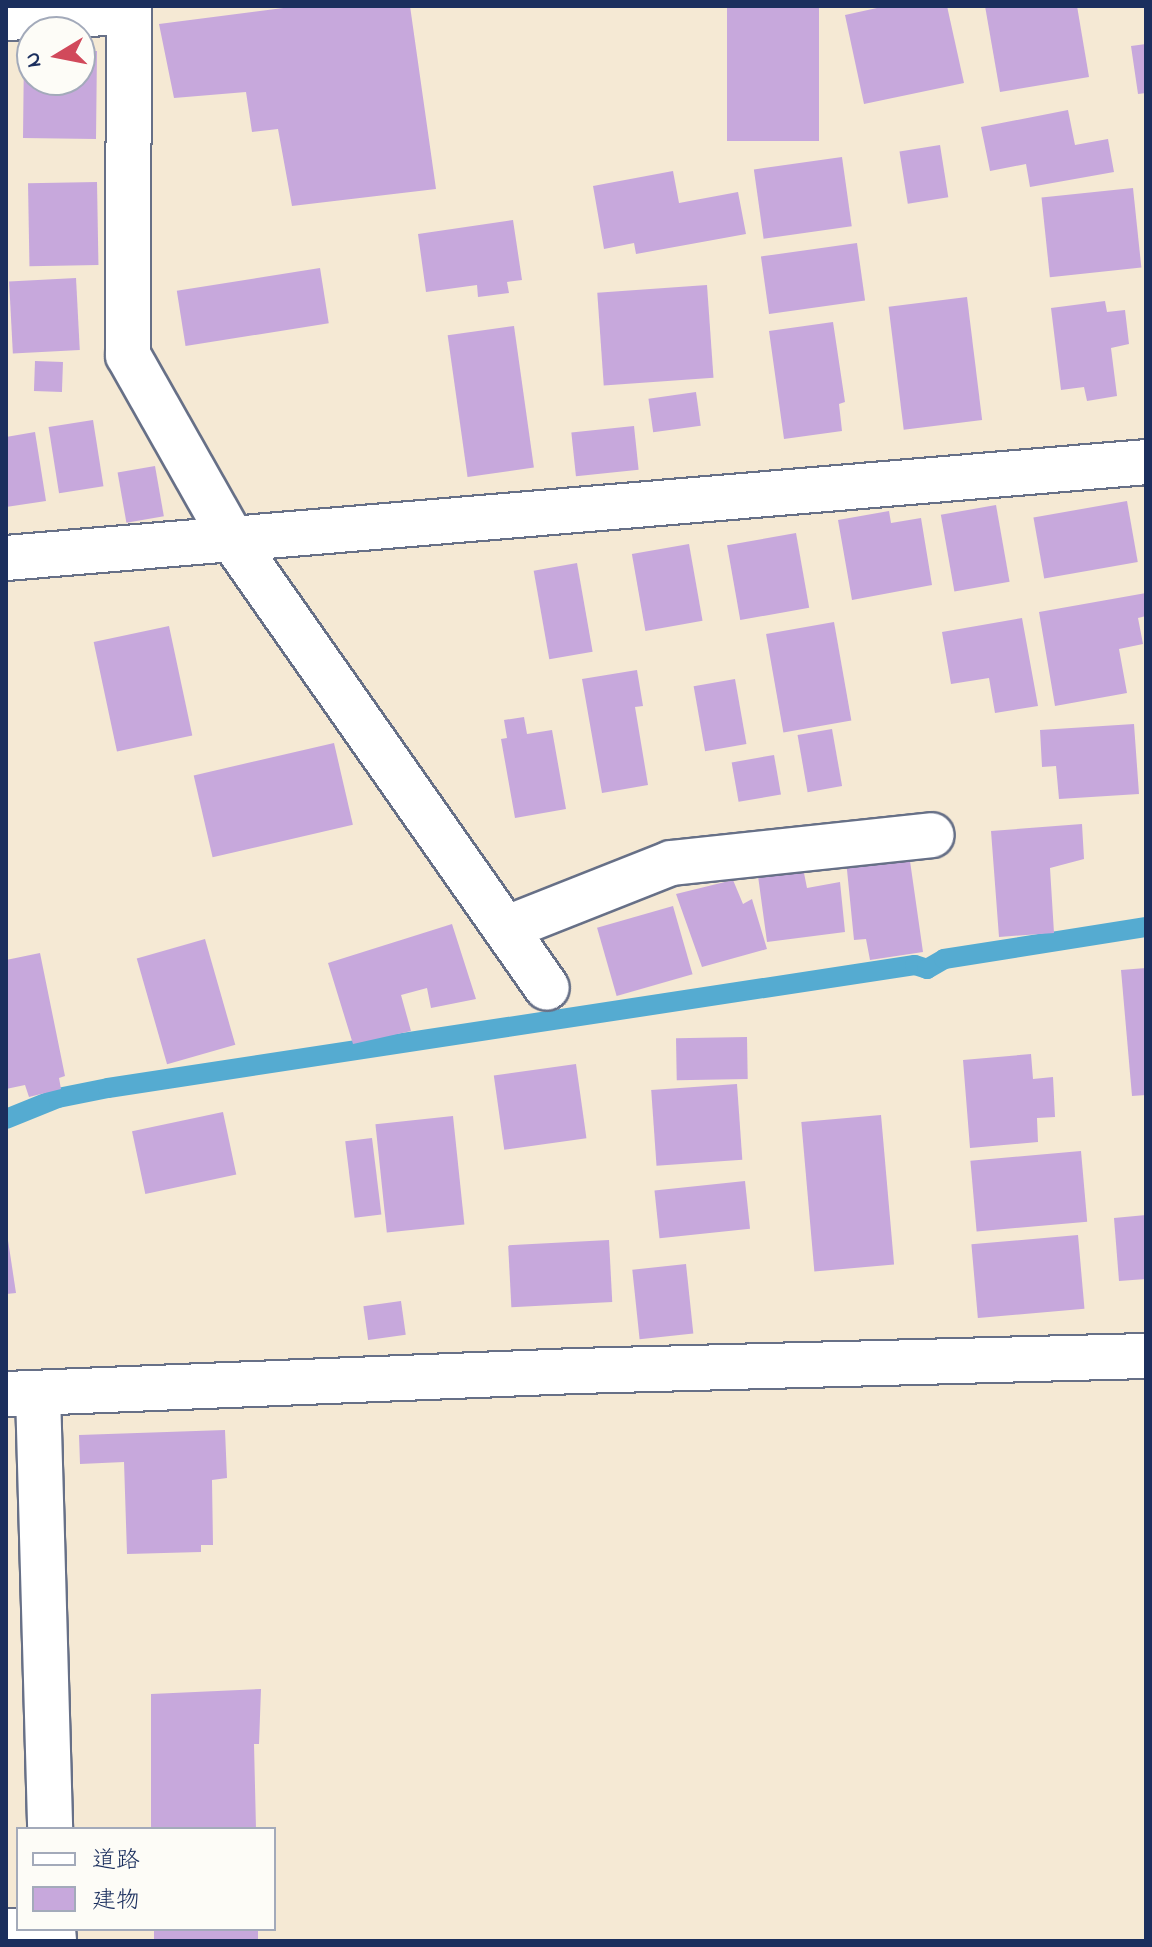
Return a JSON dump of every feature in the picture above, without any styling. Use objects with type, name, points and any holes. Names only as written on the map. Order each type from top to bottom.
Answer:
[{"type":"street","points":[[6,18],[129,9],[128,355],[232,539],[547,988]]},
{"type":"street","points":[[6,558],[1146,462]]},
{"type":"street","points":[[507,928],[671,863],[932,835]]},
{"type":"street","points":[[50,1827],[22,1394],[577,1371],[1146,1356]]},
{"type":"street","points":[[6,1931],[53,1933]]},
{"type":"building","points":[[299,6],[410,6],[436,189],[292,206],[278,129],[252,132],[246,92],[174,98],[159,24]]},
{"type":"building","points":[[727,6],[819,6],[819,141],[727,141]]},
{"type":"building","points":[[886,6],[947,6],[964,83],[864,104],[845,15]]},
{"type":"building","points":[[985,6],[1077,6],[1089,77],[1000,92]]},
{"type":"building","points":[[1146,44],[1146,93],[1138,94],[1131,46]]},
{"type":"building","points":[[97,51],[96,139],[23,138],[23,96],[96,96]]},
{"type":"building","points":[[1068,110],[1075,145],[1108,139],[1114,172],[1030,187],[1026,164],[990,171],[981,127]]},
{"type":"building","points":[[940,145],[948,197],[908,204],[900,151]]},
{"type":"building","points":[[842,157],[852,226],[764,239],[754,169]]},
{"type":"building","points":[[673,171],[679,203],[738,192],[746,234],[636,254],[634,243],[604,249],[593,186]]},
{"type":"building","points":[[97,182],[98,265],[29,266],[28,183]]},
{"type":"building","points":[[1133,188],[1141,268],[1050,277],[1042,198]]},
{"type":"building","points":[[513,220],[522,280],[507,282],[509,293],[478,297],[477,285],[426,292],[418,234]]},
{"type":"building","points":[[857,243],[865,300],[769,314],[761,256]]},
{"type":"building","points":[[320,268],[329,323],[186,346],[177,291]]},
{"type":"building","points":[[76,278],[80,350],[13,353],[9,282]]},
{"type":"building","points":[[707,285],[713,378],[604,385],[597,293]]},
{"type":"building","points":[[967,297],[982,420],[904,430],[889,307]]},
{"type":"building","points":[[1105,301],[1107,312],[1125,310],[1129,344],[1111,348],[1117,396],[1087,401],[1084,387],[1061,390],[1051,308]]},
{"type":"building","points":[[833,322],[845,402],[839,404],[842,431],[784,439],[769,331]]},
{"type":"building","points":[[514,326],[534,468],[468,477],[448,335]]},
{"type":"building","points":[[35,361],[63,362],[62,392],[34,391]]},
{"type":"building","points":[[696,392],[701,426],[653,432],[648,399]]},
{"type":"building","points":[[93,420],[103,486],[59,493],[49,427]]},
{"type":"building","points":[[634,426],[639,470],[576,476],[571,433]]},
{"type":"building","points":[[35,432],[46,501],[6,507],[6,437]]},
{"type":"building","points":[[155,466],[164,516],[126,523],[118,473]]},
{"type":"building","points":[[1127,501],[1138,562],[1044,579],[1033,517]]},
{"type":"building","points":[[996,505],[1010,582],[954,592],[941,515]]},
{"type":"building","points":[[889,511],[891,523],[921,518],[932,585],[852,600],[838,520]]},
{"type":"building","points":[[796,533],[809,608],[740,620],[727,545]]},
{"type":"building","points":[[689,544],[703,621],[645,631],[632,554]]},
{"type":"building","points":[[577,563],[593,652],[549,659],[534,571]]},
{"type":"building","points":[[1146,593],[1146,616],[1138,618],[1143,644],[1119,649],[1127,693],[1055,706],[1039,612]]},
{"type":"building","points":[[1022,618],[1038,706],[995,713],[989,678],[951,684],[942,632]]},
{"type":"building","points":[[834,622],[851,720],[783,732],[766,634]]},
{"type":"building","points":[[169,626],[192,736],[117,752],[94,642]]},
{"type":"building","points":[[637,670],[643,706],[635,707],[648,785],[602,793],[582,679]]},
{"type":"building","points":[[735,679],[746,744],[705,751],[694,686]]},
{"type":"building","points":[[524,717],[527,734],[552,730],[566,809],[515,818],[501,739],[507,738],[504,720]]},
{"type":"building","points":[[1134,724],[1139,794],[1059,799],[1056,766],[1042,767],[1040,730]]},
{"type":"building","points":[[832,729],[842,786],[808,792],[798,735]]},
{"type":"building","points":[[334,743],[353,825],[213,857],[194,775]]},
{"type":"building","points":[[774,755],[781,794],[739,802],[732,762]]},
{"type":"building","points":[[1082,824],[1084,859],[1050,868],[1054,933],[999,937],[991,831]]},
{"type":"building","points":[[909,854],[923,952],[870,960],[866,939],[854,940],[846,860]]},
{"type":"building","points":[[803,868],[807,888],[840,882],[845,932],[767,942],[758,876]]},
{"type":"building","points":[[733,880],[743,904],[752,899],[767,949],[702,967],[676,894]]},
{"type":"building","points":[[673,906],[693,974],[617,996],[597,928]]},
{"type":"building","points":[[452,924],[476,999],[431,1008],[427,988],[401,995],[411,1031],[353,1044],[328,963]]},
{"type":"building","points":[[205,939],[235,1045],[167,1064],[137,959]]},
{"type":"building","points":[[40,953],[65,1076],[59,1078],[61,1089],[29,1097],[25,1085],[6,1089],[6,960]]},
{"type":"building","points":[[1146,968],[1146,1095],[1132,1096],[1121,970]]},
{"type":"building","points":[[747,1037],[748,1079],[677,1080],[676,1038]]},
{"type":"building","points":[[1031,1054],[1033,1079],[1053,1077],[1055,1117],[1037,1118],[1038,1142],[970,1148],[963,1060]]},
{"type":"building","points":[[576,1064],[586,1138],[504,1150],[494,1076]]},
{"type":"building","points":[[737,1084],[742,1160],[657,1166],[651,1090]]},
{"type":"building","points":[[223,1112],[236,1175],[145,1194],[132,1131]]},
{"type":"building","points":[[881,1115],[894,1264],[814,1271],[801,1122]]},
{"type":"building","points":[[453,1116],[464,1224],[387,1233],[375,1124]]},
{"type":"building","points":[[372,1138],[381,1214],[355,1218],[345,1141]]},
{"type":"building","points":[[1081,1151],[1087,1222],[977,1231],[970,1161]]},
{"type":"building","points":[[745,1181],[750,1229],[660,1238],[654,1191]]},
{"type":"building","points":[[1146,1215],[1146,1279],[1119,1281],[1114,1218]]},
{"type":"building","points":[[6,1227],[16,1293],[6,1294]]},
{"type":"building","points":[[1078,1235],[1084,1309],[978,1318],[971,1244]]},
{"type":"building","points":[[609,1240],[612,1302],[511,1307],[508,1245]]},
{"type":"building","points":[[686,1264],[693,1334],[640,1339],[632,1270]]},
{"type":"building","points":[[401,1301],[406,1335],[368,1340],[363,1306]]},
{"type":"building","points":[[225,1430],[227,1478],[212,1480],[213,1545],[201,1545],[201,1552],[127,1554],[124,1462],[80,1464],[79,1435]]},
{"type":"building","points":[[261,1689],[259,1744],[254,1744],[256,1827],[151,1827],[151,1694]]},
{"type":"building","points":[[154,1931],[258,1931],[258,1941],[154,1941]]},
{"type":"waterway","points":[[6,1119],[58,1098],[108,1088],[915,965],[927,969],[944,959],[1146,927]]}]
